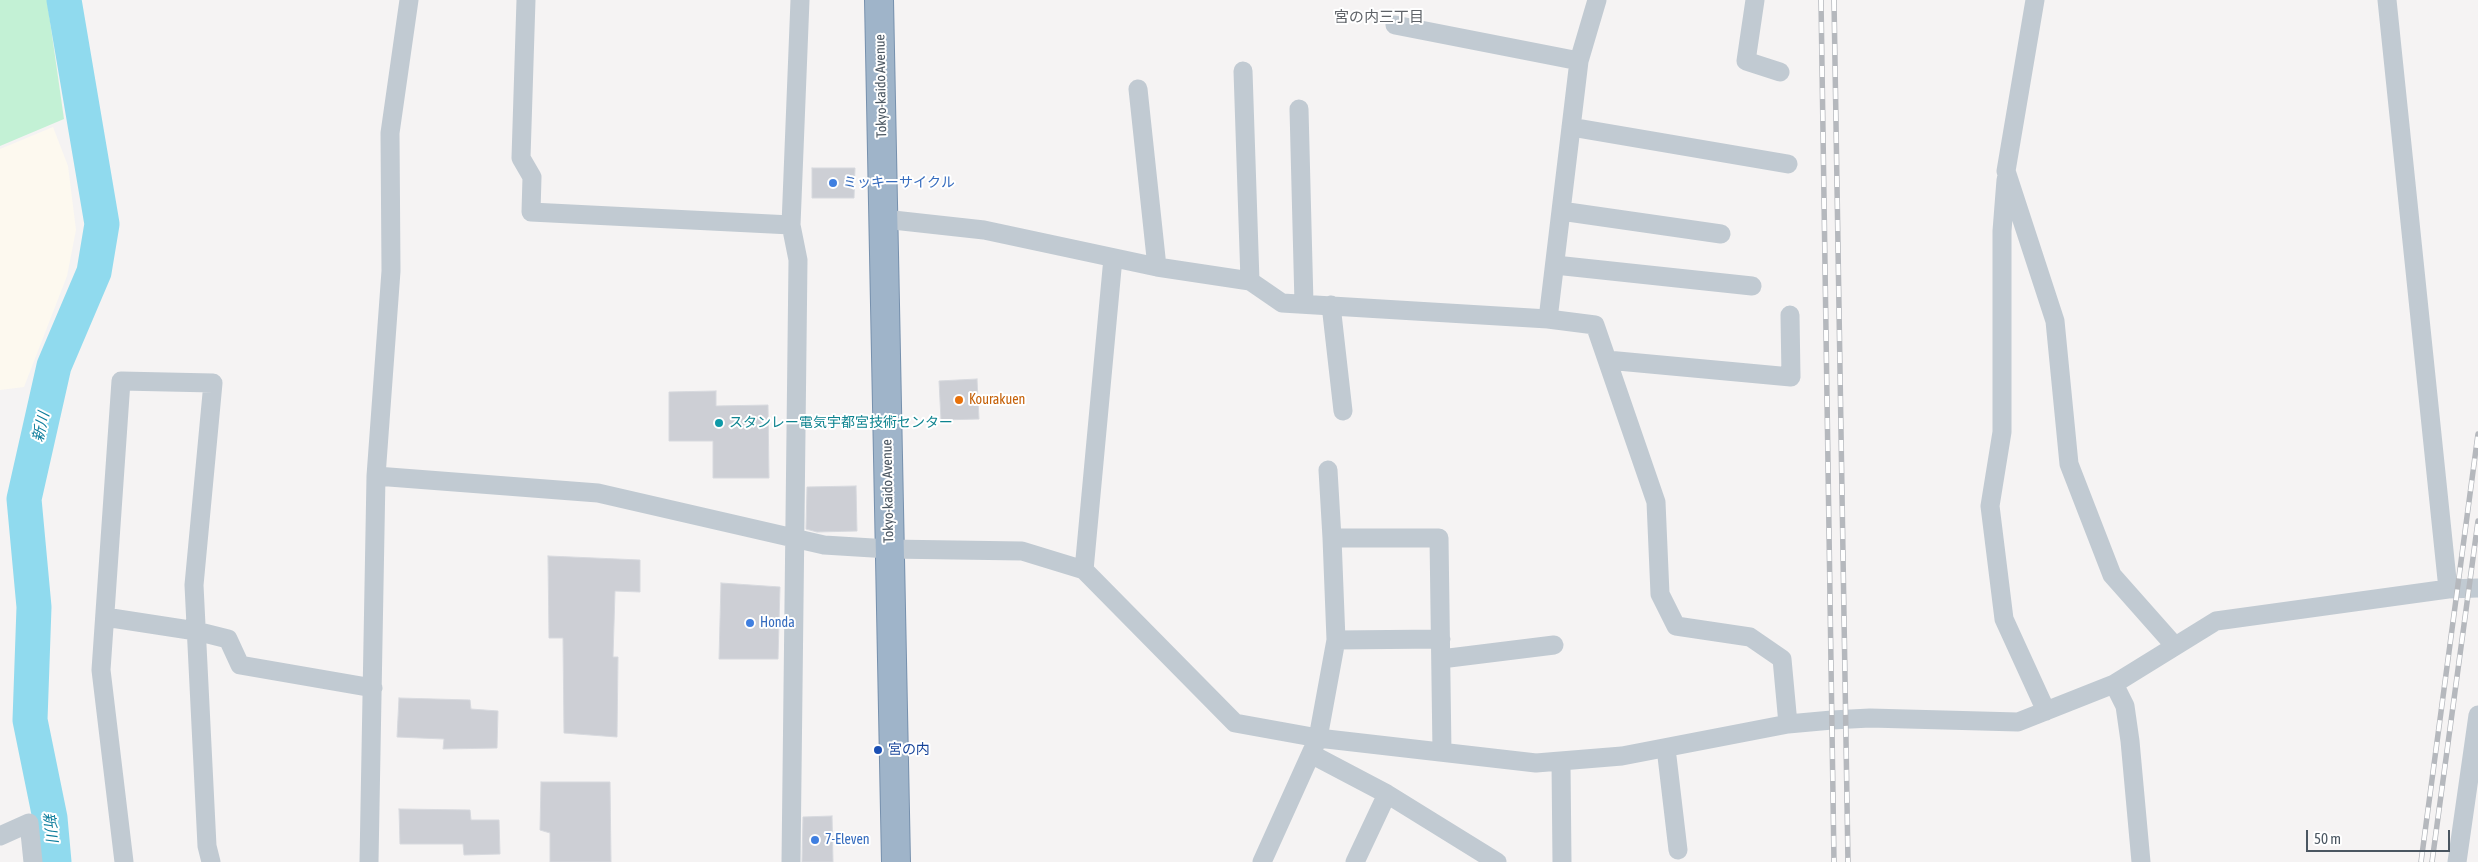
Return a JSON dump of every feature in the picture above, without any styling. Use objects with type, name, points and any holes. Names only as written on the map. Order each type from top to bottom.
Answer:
[{"type":"highway","name":"Tokyo-kaido Avenue","points":[[879,0],[896,862]]},
{"type":"street","points":[[368,862],[376,476],[391,271],[390,133],[409,0]]},
{"type":"street","points":[[526,0],[521,158],[532,177],[531,212],[791,225]]},
{"type":"street","points":[[791,862],[798,260],[791,225],[800,0]]},
{"type":"street","points":[[1548,319],[1579,61],[1597,0]]},
{"type":"street","points":[[1756,0],[1746,61],[1780,72]]},
{"type":"street","points":[[2035,0],[2006,171],[2002,231],[2002,432],[1990,506],[2004,619],[2046,711]]},
{"type":"street","points":[[2386,0],[2448,590]]},
{"type":"street","points":[[1395,25],[1579,61]]},
{"type":"street","points":[[1243,71],[1250,281]]},
{"type":"street","points":[[1138,89],[1157,268]]},
{"type":"street","points":[[1299,109],[1304,304]]},
{"type":"street","points":[[1571,127],[1788,164]]},
{"type":"street","points":[[2006,171],[2055,321],[2069,464],[2112,575],[2174,645]]},
{"type":"street","points":[[1561,211],[1721,234]]},
{"type":"street","points":[[884,219],[984,230],[1157,268],[1250,281],[1282,302],[1548,319],[1595,325],[1656,502],[1660,594],[1676,626],[1750,637],[1782,660],[1788,724]]},
{"type":"street","points":[[1084,570],[1113,258]]},
{"type":"street","points":[[1555,265],[1752,286]]},
{"type":"street","points":[[1331,305],[1343,411]]},
{"type":"street","points":[[1607,360],[1791,376],[1790,315]]},
{"type":"street","points":[[124,862],[101,670],[121,381],[213,383],[194,585],[207,846],[211,862]]},
{"type":"street","points":[[1262,862],[1315,746],[1336,640],[1328,470]]},
{"type":"street","points":[[376,476],[598,493],[824,545],[889,549],[1022,551],[1084,570],[1236,724],[1315,746],[1442,752],[1536,763],[1622,756],[1788,724],[1870,718],[2018,722],[2114,684],[2174,645],[2216,621],[2448,590],[2478,588]]},
{"type":"street","points":[[1332,538],[1439,538],[1442,752]]},
{"type":"street","points":[[105,617],[196,631],[228,639],[240,665],[373,688]]},
{"type":"street","points":[[1336,640],[1440,639]]},
{"type":"street","points":[[1441,659],[1554,645]]},
{"type":"street","points":[[2114,684],[2124,706],[2130,740],[2141,862]]},
{"type":"street","points":[[2477,722],[2478,794]]},
{"type":"street","points":[[2457,862],[2477,722]]},
{"type":"street","points":[[1315,746],[1387,794],[1497,862]]},
{"type":"street","points":[[1666,748],[1678,850]]},
{"type":"street","points":[[1561,762],[1562,862]]},
{"type":"street","points":[[1355,862],[1387,794]]},
{"type":"street","points":[[0,836],[29,823],[34,862]]},
{"type":"shaded area","points":[[53,127],[68,166],[76,230],[67,276],[24,387],[0,390],[0,149]]},
{"type":"green space","points":[[0,0],[47,0],[64,119],[0,146]]},
{"type":"building","name":"ミッキーサイクル","points":[[812,168],[855,168],[854,198],[812,198]]},
{"type":"building","name":"Kourakuen","points":[[977,379],[979,419],[941,420],[939,381]]},
{"type":"building","name":"スタンレー電気宇都宮技術センター","points":[[716,391],[716,406],[768,405],[769,478],[713,478],[713,441],[669,441],[669,392]]},
{"type":"building","points":[[856,486],[857,531],[817,532],[806,529],[807,487]]},
{"type":"building","points":[[548,556],[640,560],[640,592],[615,591],[613,657],[618,657],[617,737],[564,733],[563,638],[549,638]]},
{"type":"building","name":"Honda","points":[[721,583],[780,587],[778,659],[719,659]]},
{"type":"building","points":[[399,698],[470,700],[471,709],[498,711],[497,748],[443,749],[444,739],[397,737]]},
{"type":"building","points":[[541,782],[610,782],[611,862],[550,862],[550,833],[540,830]]},
{"type":"building","points":[[399,809],[470,810],[471,820],[499,820],[500,854],[464,855],[463,844],[400,844]]},
{"type":"building","name":"7-Eleven","points":[[832,816],[833,862],[802,862],[803,817]]},
{"type":"waterway","name":"新川","points":[[54,862],[50,818],[30,720],[34,607],[24,499],[54,366],[94,272],[102,224],[64,0]]},
{"type":"railway","points":[[1821,0],[1834,862]]},
{"type":"railway","points":[[1834,0],[1848,862]]},
{"type":"railway","points":[[2421,862],[2478,434]]},
{"type":"railway","points":[[2432,862],[2478,521]]},
{"type":"place","name":"ミッキーサイクル","points":[[833,183]]},
{"type":"place","name":"Kourakuen","points":[[959,400]]},
{"type":"place","name":"スタンレー電気宇都宮技術センター","points":[[719,423]]},
{"type":"place","name":"Honda","points":[[750,623]]},
{"type":"place","name":"宮の内","points":[[878,750]]},
{"type":"place","name":"7-Eleven","points":[[815,840]]},
{"type":"district","name":"宮の内三丁目","points":[[1379,17]]}]
